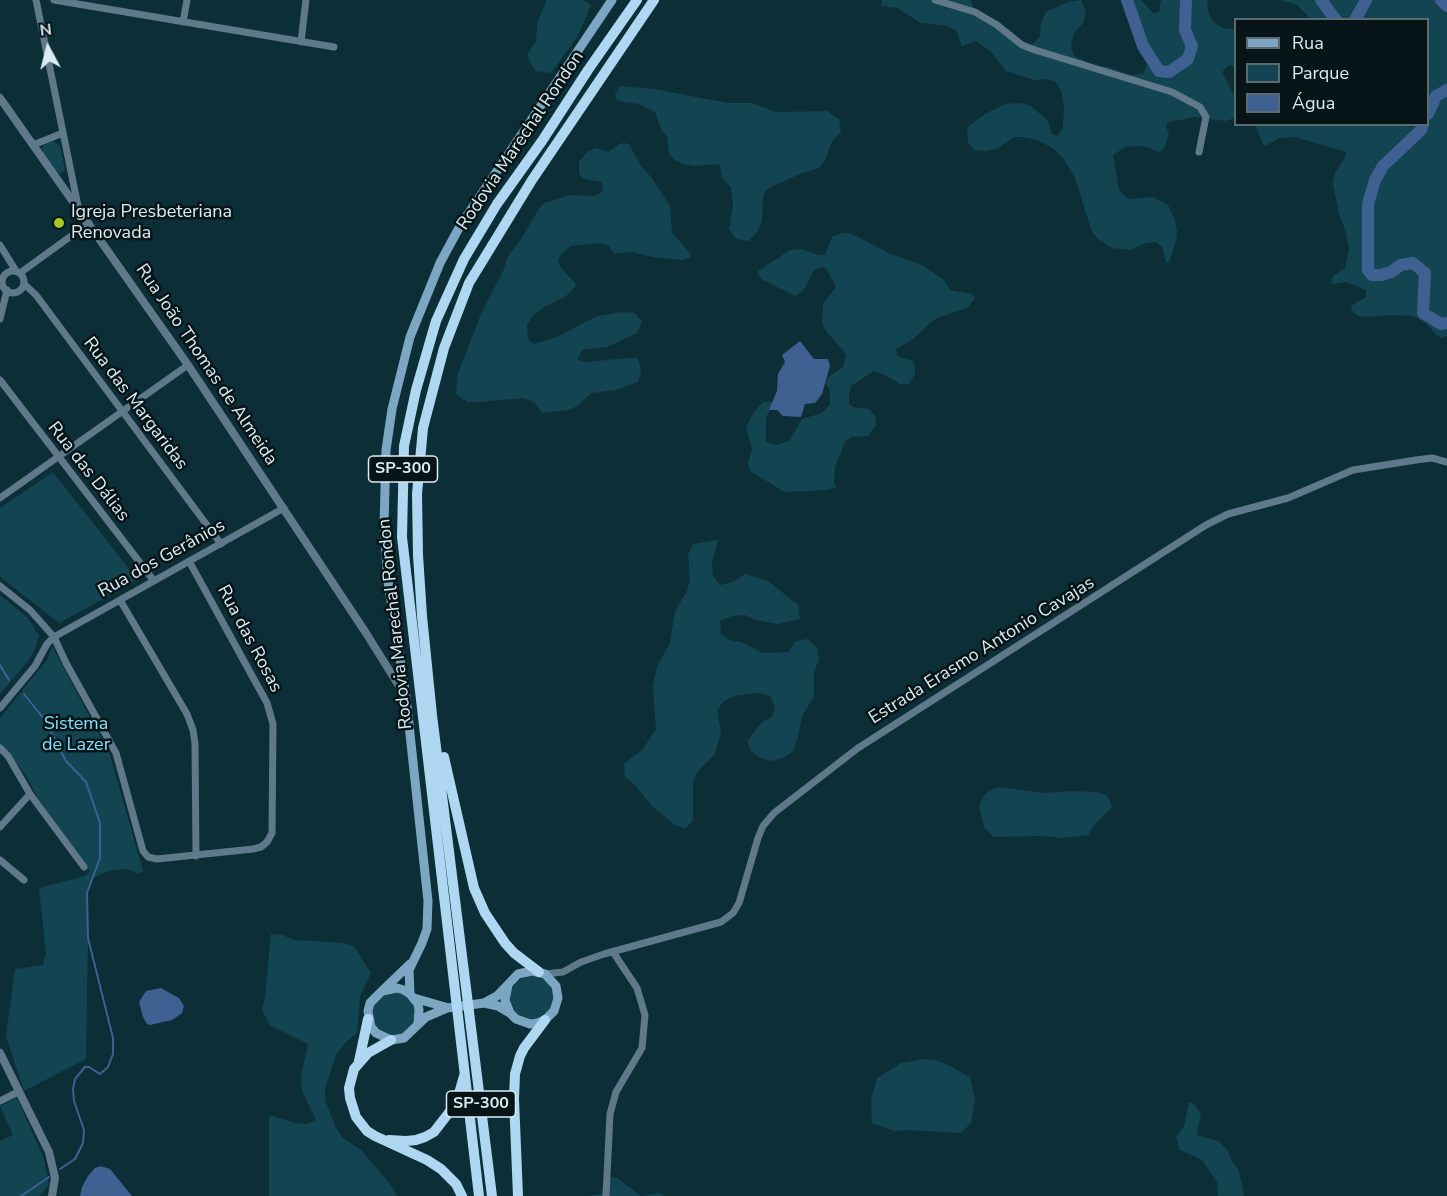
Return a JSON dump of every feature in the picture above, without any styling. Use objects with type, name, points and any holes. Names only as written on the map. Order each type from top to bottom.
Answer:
[{"type":"highway","name":"Rodovia Marechal Rondon","points":[[479,1196],[465,1070],[452,1010],[455,998],[402,537],[404,446],[416,390],[436,321],[464,259],[496,204],[542,141],[637,0]]},
{"type":"highway","name":"Rodovia Marechal Rondon","points":[[492,1196],[432,715],[421,606],[417,494],[423,428],[444,348],[469,283],[496,235],[654,0]]},
{"type":"highway","points":[[432,715],[442,742],[474,888],[485,913],[505,944],[542,973]]},
{"type":"highway","points":[[368,1019],[359,1062],[351,1077],[349,1088],[352,1109],[361,1124],[379,1139],[427,1160],[441,1169],[456,1184],[462,1196]]},
{"type":"highway","points":[[518,1196],[515,1074],[524,1048],[545,1020]]},
{"type":"highway","points":[[359,1062],[373,1049],[392,1040]]},
{"type":"highway","points":[[379,1139],[406,1141],[425,1137],[434,1132],[454,1103],[465,1070]]},
{"type":"main road","points":[[418,1023],[419,1010],[412,996],[408,978],[412,963],[422,944],[428,915],[406,697],[388,581],[384,526],[386,450],[392,409],[410,337],[440,263],[460,226],[612,0]]},
{"type":"main road","points":[[412,963],[370,1003],[368,1019],[376,1033],[392,1040],[405,1038],[418,1023],[433,1013],[484,1003],[497,996],[518,974],[532,971],[542,973],[556,986],[558,992],[557,1005],[545,1020],[538,1023],[523,1022],[498,1006],[484,1003]]},
{"type":"main road","points":[[508,985],[505,1000],[510,1013]]},
{"type":"main road","points":[[382,991],[397,988],[432,1005],[452,1010]]},
{"type":"street","name":"Rua João Thomas de Almeida","points":[[36,0],[78,206],[284,508],[406,697]]},
{"type":"street","points":[[54,0],[334,47]]},
{"type":"street","points":[[183,22],[187,0]]},
{"type":"street","points":[[301,42],[306,0]]},
{"type":"street","points":[[935,0],[975,12],[1022,45],[1172,92],[1200,107],[1206,117],[1199,152]]},
{"type":"street","points":[[0,98],[78,206]]},
{"type":"street","points":[[33,145],[63,133]]},
{"type":"street","points":[[0,245],[18,272],[23,278],[24,284],[17,292],[7,290],[4,286],[1,280],[6,274],[18,272],[89,223]]},
{"type":"street","name":"Rua das Margaridas","points":[[24,284],[36,295],[220,544]]},
{"type":"street","points":[[0,319],[7,290]]},
{"type":"street","points":[[0,498],[188,365]]},
{"type":"street","name":"Rua das Dálias","points":[[0,380],[58,459],[154,581]]},
{"type":"street","name":"Estrada Erasmo Antonio Cavajas","points":[[542,973],[563,972],[581,962],[604,954],[721,922],[733,913],[739,903],[758,838],[763,826],[774,813],[858,748],[1206,525],[1228,514],[1288,498],[1353,470],[1432,458],[1447,462]]},
{"type":"street","name":"Rua dos Gerânios","points":[[54,637],[284,508]]},
{"type":"street","name":"Rua das Rosas","points":[[189,561],[267,703],[273,724],[272,833],[267,842],[253,849],[196,856]]},
{"type":"street","points":[[0,586],[30,610],[54,637],[116,753],[143,852],[148,857],[157,859],[196,856],[193,730],[187,714],[120,600]]},
{"type":"street","points":[[0,708],[35,666],[47,644],[54,637]]},
{"type":"street","points":[[0,748],[8,756],[30,794],[84,867]]},
{"type":"street","points":[[0,827],[30,794]]},
{"type":"street","points":[[0,860],[24,880]]},
{"type":"street","points":[[606,1196],[610,1114],[616,1092],[642,1048],[645,1015],[637,988],[613,952]]},
{"type":"street","points":[[556,986],[563,972]]},
{"type":"street","points":[[0,1053],[51,1160],[55,1178],[52,1196]]},
{"type":"street","points":[[0,1101],[18,1092]]},
{"type":"green space","points":[[547,0],[583,0],[591,5],[578,36],[551,73],[535,71],[527,55],[536,41],[537,23]]},
{"type":"green space","points":[[882,0],[971,0],[975,12],[1029,48],[1040,36],[1041,23],[1046,12],[1068,2],[1081,0],[1086,12],[1083,23],[1074,33],[1071,46],[1074,56],[1096,66],[1109,67],[1131,75],[1143,74],[1148,63],[1147,50],[1127,19],[1123,0],[1141,0],[1153,13],[1156,13],[1159,11],[1161,0],[1207,0],[1212,20],[1226,29],[1234,29],[1234,66],[1229,65],[1222,72],[1234,95],[1234,118],[1225,121],[1195,117],[1169,122],[1166,126],[1169,135],[1160,153],[1148,147],[1137,146],[1125,147],[1113,155],[1119,190],[1128,199],[1153,197],[1168,205],[1177,231],[1169,262],[1166,262],[1162,247],[1156,242],[1146,243],[1130,250],[1112,248],[1099,240],[1092,232],[1075,178],[1063,158],[1053,148],[1037,140],[1022,137],[1015,137],[996,149],[986,151],[974,150],[968,142],[969,126],[985,114],[1005,104],[1022,103],[1031,106],[1048,121],[1052,134],[1058,136],[1063,127],[1064,109],[1061,90],[1056,82],[1048,79],[1034,80],[1006,71],[991,52],[976,41],[962,46],[957,32],[948,26],[921,23],[897,8],[881,6]]},
{"type":"green space","points":[[1279,0],[1447,0],[1447,336],[1441,338],[1426,323],[1413,316],[1368,317],[1358,316],[1352,311],[1351,306],[1366,297],[1366,290],[1346,282],[1334,284],[1331,282],[1333,276],[1345,268],[1349,249],[1333,184],[1335,173],[1346,152],[1295,137],[1280,138],[1265,146],[1255,126],[1429,126],[1429,18],[1310,18],[1296,4]]},
{"type":"green space","points":[[620,86],[654,89],[728,103],[752,103],[776,112],[827,111],[839,119],[841,132],[831,143],[826,159],[819,168],[767,189],[763,195],[762,221],[757,232],[749,241],[736,239],[729,229],[733,205],[731,187],[722,178],[720,166],[718,164],[695,166],[682,164],[673,159],[669,153],[667,137],[661,129],[655,112],[639,104],[617,101],[615,94]]},
{"type":"green space","points":[[53,141],[60,146],[65,170],[60,174],[43,153],[42,148]]},
{"type":"green space","points":[[624,143],[629,144],[641,166],[670,206],[672,233],[691,257],[683,260],[631,252],[614,254],[609,246],[601,243],[571,246],[561,254],[558,261],[576,286],[565,297],[544,307],[527,324],[528,338],[533,344],[555,338],[597,316],[622,312],[635,313],[642,322],[637,333],[607,347],[582,350],[577,360],[587,362],[638,358],[641,371],[638,382],[616,390],[591,393],[579,405],[569,410],[542,413],[535,403],[524,398],[467,402],[456,394],[458,373],[481,314],[504,269],[507,258],[544,203],[570,195],[594,196],[601,193],[603,187],[601,182],[584,179],[579,174],[579,162],[588,151],[595,148],[609,152]]},
{"type":"green space","points":[[842,233],[852,234],[891,254],[922,265],[943,279],[950,290],[972,294],[975,298],[967,308],[935,319],[912,340],[896,349],[897,356],[912,361],[915,365],[915,374],[909,384],[900,384],[874,371],[851,386],[849,404],[853,407],[869,409],[875,416],[876,425],[868,436],[851,437],[845,442],[835,467],[836,488],[785,492],[750,471],[748,463],[752,449],[746,427],[754,412],[763,402],[772,402],[773,405],[766,417],[766,442],[777,445],[789,441],[802,419],[822,413],[830,404],[830,391],[825,382],[843,367],[846,356],[822,323],[823,304],[836,287],[826,268],[814,270],[803,291],[795,296],[761,279],[757,272],[790,250],[802,249],[818,255],[825,254],[832,237]]},
{"type":"green space","points":[[53,472],[137,579],[59,623],[0,577],[0,508]]},
{"type":"green space","points":[[718,540],[712,563],[713,576],[720,585],[733,582],[745,574],[768,581],[798,605],[800,619],[777,624],[756,620],[745,615],[732,616],[720,621],[721,634],[731,641],[741,642],[763,653],[788,652],[796,641],[808,639],[817,647],[819,659],[814,673],[814,696],[802,716],[793,751],[783,758],[771,761],[760,758],[751,751],[747,741],[762,722],[772,717],[775,706],[770,696],[759,693],[734,696],[724,701],[717,710],[721,733],[715,754],[698,771],[693,782],[693,820],[685,829],[674,824],[653,807],[634,784],[625,777],[624,764],[643,749],[656,729],[653,687],[657,666],[670,643],[675,611],[687,591],[690,580],[688,555],[693,544]]},
{"type":"green space","name":"Sistema de Lazer","points":[[0,595],[28,618],[39,636],[29,660],[0,694]]},
{"type":"green space","points":[[52,646],[110,755],[143,871],[139,874],[127,869],[109,871],[92,878],[87,893],[86,1059],[24,1091],[6,1036],[15,969],[43,965],[46,952],[39,888],[85,876],[90,871],[38,798],[26,776],[0,744],[0,718],[47,660]]},
{"type":"green space","points":[[998,787],[1045,793],[1096,792],[1107,795],[1112,807],[1095,824],[1088,835],[1063,838],[993,837],[984,827],[979,805],[986,793]]},
{"type":"green space","points":[[271,934],[295,940],[343,943],[354,946],[371,973],[360,996],[357,1033],[336,1055],[325,1088],[325,1100],[336,1128],[343,1138],[362,1151],[398,1196],[269,1196],[269,1115],[295,1123],[306,1124],[316,1120],[302,1091],[301,1076],[308,1044],[270,1025],[262,1010]]},
{"type":"green space","points":[[532,976],[547,983],[554,998],[547,1013],[532,1020],[517,1013],[510,998],[517,983]]},
{"type":"green space","points":[[394,992],[409,999],[416,1014],[409,1029],[394,1036],[379,1029],[372,1014],[379,999]]},
{"type":"green space","points":[[924,1059],[948,1065],[970,1077],[975,1100],[971,1123],[961,1133],[894,1131],[872,1123],[871,1100],[877,1078],[901,1063]]},
{"type":"green space","points":[[17,1098],[44,1159],[49,1185],[39,1196],[0,1196],[0,1141],[13,1135],[0,1106]]},
{"type":"green space","points":[[1189,1102],[1194,1104],[1201,1114],[1197,1135],[1219,1141],[1228,1151],[1239,1171],[1244,1196],[1218,1196],[1217,1182],[1202,1160],[1180,1150],[1176,1137],[1184,1126]]},
{"type":"green space","points":[[611,1177],[617,1178],[641,1196],[588,1196],[601,1194],[606,1180]]},
{"type":"green space","points":[[661,1193],[663,1196],[641,1196]]},
{"type":"water","points":[[800,341],[814,359],[828,359],[830,366],[822,394],[815,403],[805,404],[801,417],[783,416],[777,410],[769,410],[777,391],[778,374],[785,362],[782,355]]},
{"type":"water","points":[[161,988],[179,998],[184,1006],[182,1013],[172,1020],[147,1024],[139,1002],[146,991]]},
{"type":"water","points":[[100,1166],[110,1169],[132,1196],[80,1196],[88,1176]]},
{"type":"waterway","points":[[1127,0],[1143,46],[1159,71],[1169,72],[1188,59],[1192,46],[1185,30],[1186,0]]},
{"type":"waterway","points":[[1321,0],[1334,18]]},
{"type":"waterway","points":[[1356,18],[1366,0]]},
{"type":"waterway","points":[[1441,0],[1447,6]]},
{"type":"waterway","points":[[1429,112],[1436,96],[1447,90]]},
{"type":"waterway","points":[[1422,126],[1421,130],[1383,166],[1375,180],[1368,204],[1368,270],[1372,275],[1381,275],[1401,265],[1413,263],[1425,273],[1423,313],[1441,324],[1447,323]]},
{"type":"waterway","points":[[0,665],[9,680]]},
{"type":"waterway","points":[[24,694],[44,719],[66,761],[86,782],[100,823],[100,858],[87,893],[88,938],[113,1038],[113,1054],[108,1067],[100,1074],[85,1067],[75,1079],[74,1101],[84,1130],[83,1143],[75,1159],[60,1169]]},
{"type":"waterway","points":[[21,1196],[49,1177]]},
{"type":"place","name":"Igreja Presbeteriana Renovada","points":[[59,223]]}]
